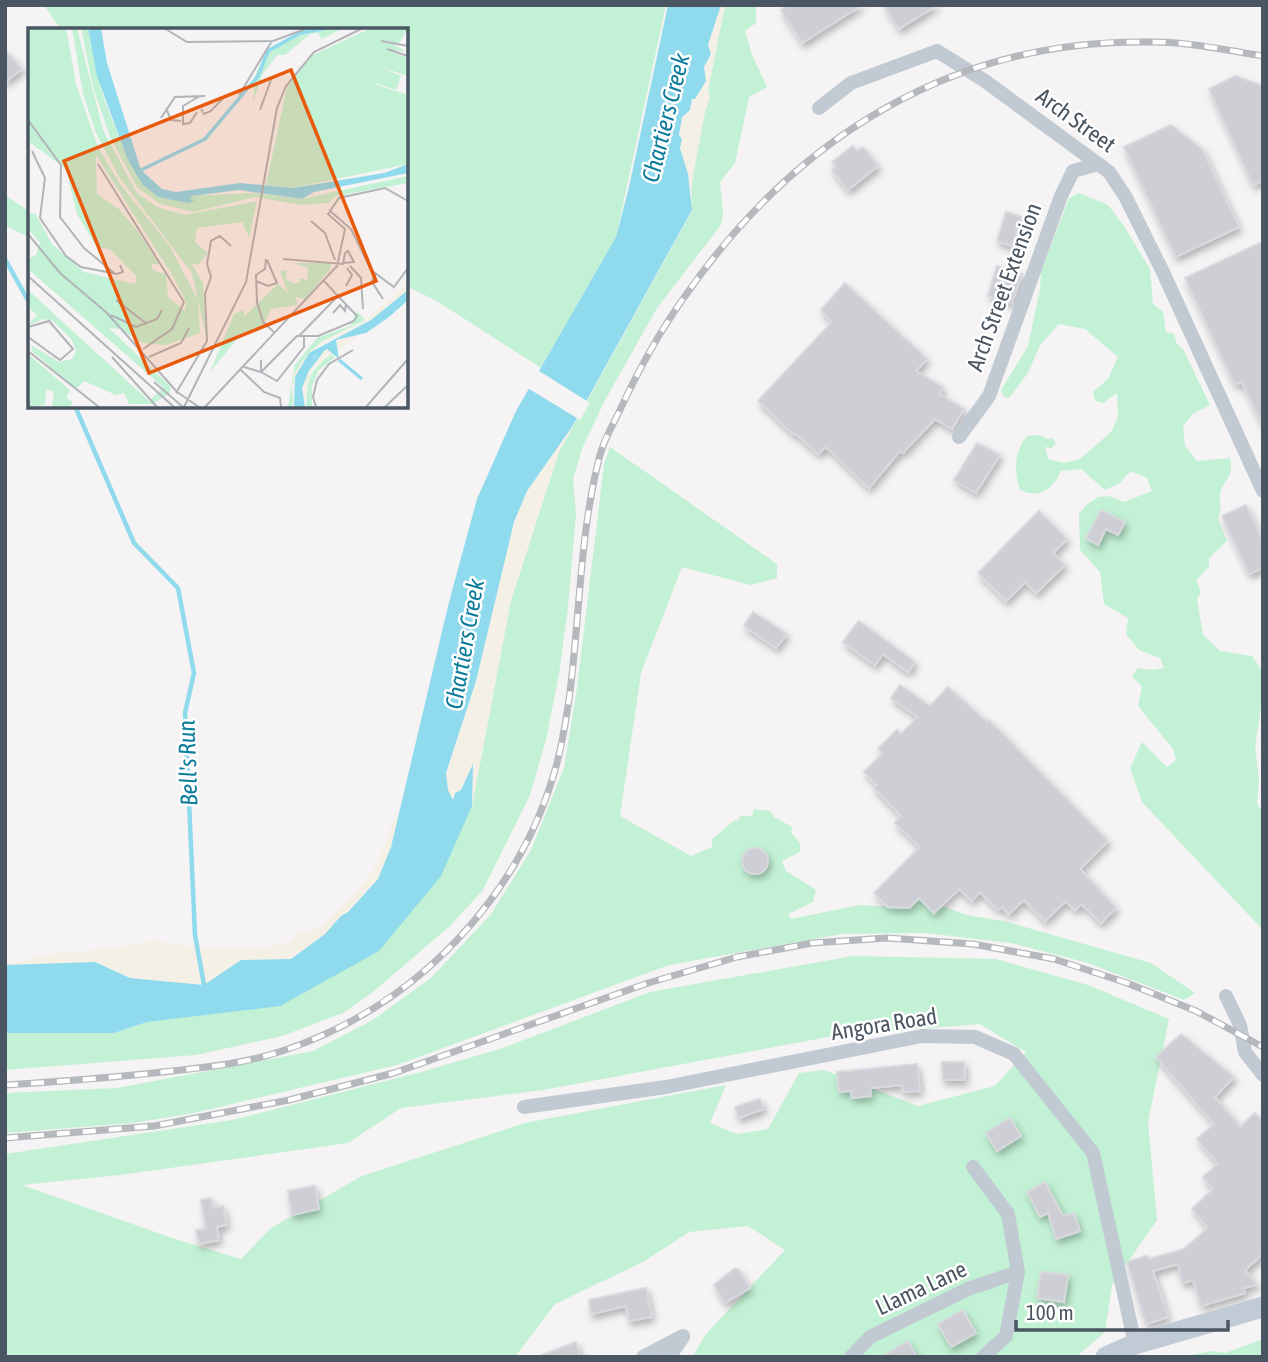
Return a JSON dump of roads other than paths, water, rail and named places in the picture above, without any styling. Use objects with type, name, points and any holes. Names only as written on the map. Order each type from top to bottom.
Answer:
[{"type":"street","name":"Arch Street","points":[[819,108],[852,83],[937,51],[985,81],[1109,172],[1125,195],[1162,270],[1263,491]]},
{"type":"street","name":"Arch Street Extension","points":[[959,437],[989,396],[1060,196],[1073,170],[1098,164]]},
{"type":"street","points":[[1226,996],[1240,1025],[1245,1052],[1263,1075]]},
{"type":"street","name":"Angora Road","points":[[524,1107],[666,1087],[922,1036],[975,1037],[1014,1054],[1093,1153],[1135,1344]]},
{"type":"street","points":[[973,1167],[1008,1213],[1018,1272],[1006,1336],[983,1357]]},
{"type":"street","name":"Llama Lane","points":[[851,1357],[870,1337],[968,1289],[1018,1272]]},
{"type":"street","points":[[1106,1357],[1135,1344],[1263,1307]]},
{"type":"street","points":[[643,1357],[683,1336],[669,1357]]},
{"type":"water","name":"Chartiers Creek","points":[[668,5],[721,5],[708,45],[711,54],[704,67],[706,81],[695,99],[692,99],[690,110],[682,117],[679,135],[682,139],[680,148],[688,174],[692,210],[572,427],[527,491],[514,522],[476,681],[446,773],[448,790],[453,800],[455,793],[461,790],[473,764],[472,806],[441,876],[379,951],[280,1006],[147,1022],[114,1033],[5,1033],[5,965],[95,962],[130,978],[204,985],[241,960],[291,959],[325,934],[378,879],[391,847],[449,602],[477,499],[516,411],[616,237]]},
{"type":"waterway","name":"Bell's Run","points":[[5,259],[28,300]]},
{"type":"waterway","name":"Bell's Run","points":[[76,408],[134,543],[178,588],[194,673],[185,713],[195,935],[204,985]]},
{"type":"railway","points":[[5,1085],[203,1068],[251,1060],[282,1051],[331,1031],[377,1006],[419,975],[457,940],[491,900],[519,856],[542,809],[558,759],[571,683],[586,530],[600,455],[608,433],[648,354],[683,299],[727,242],[775,190],[828,146],[884,109],[945,79],[1010,58],[1079,45],[1152,42],[1194,45],[1263,56]]},
{"type":"railway","points":[[5,1138],[154,1126],[289,1100],[394,1073],[648,983],[737,957],[812,943],[887,938],[973,944],[1054,959],[1127,983],[1196,1011],[1263,1047]]}]
